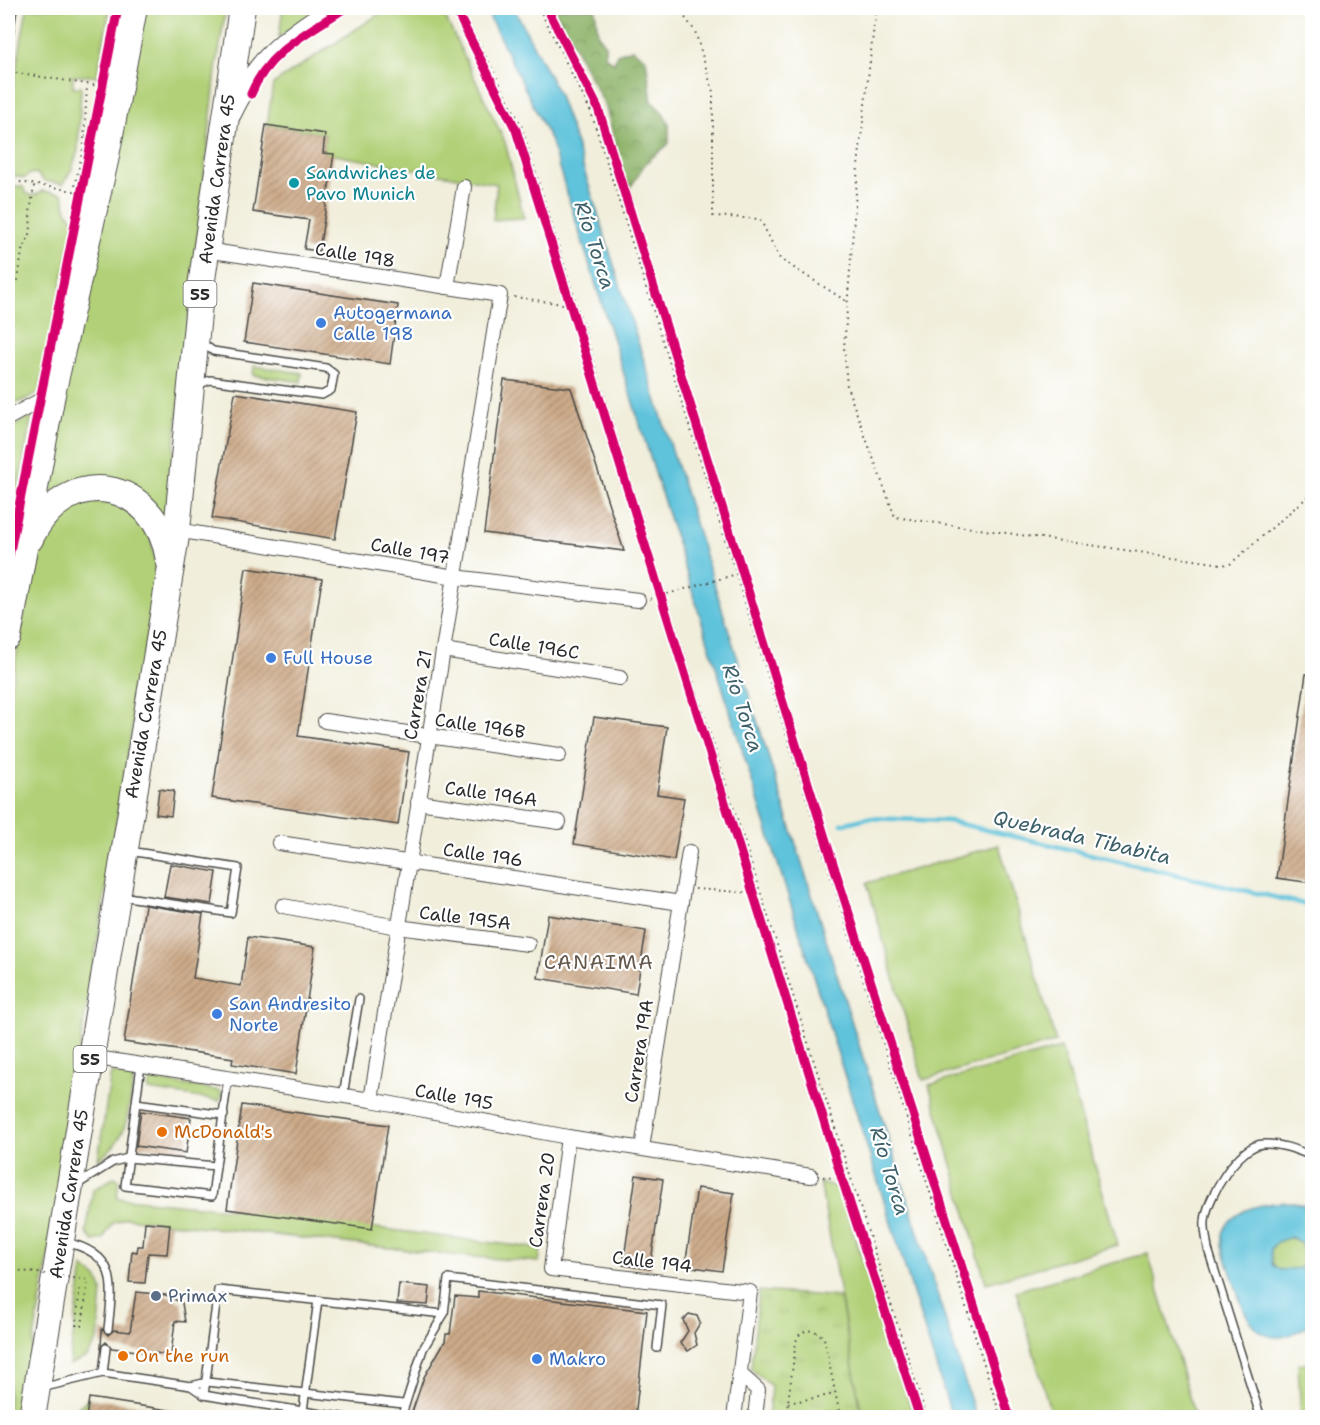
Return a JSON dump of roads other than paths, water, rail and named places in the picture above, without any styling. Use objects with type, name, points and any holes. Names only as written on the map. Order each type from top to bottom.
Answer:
[{"type":"highway","points":[[8,637],[52,394],[105,161],[134,8]]},
{"type":"highway","name":"Avenida Carrera 45","points":[[32,1418],[177,530],[206,250],[242,8]]},
{"type":"highway","points":[[21,562],[38,521],[53,505],[73,493],[95,489],[117,492],[138,502],[154,518],[165,538],[169,582]]},
{"type":"main road","points":[[224,128],[264,61],[283,41],[334,10]]},
{"type":"street","points":[[447,287],[464,187]]},
{"type":"street","name":"Calle 198","points":[[206,250],[500,295]]},
{"type":"street","name":"Carrera 21","points":[[371,1100],[500,295]]},
{"type":"street","points":[[8,418],[52,394]]},
{"type":"street","points":[[8,492],[27,531]]},
{"type":"street","name":"Calle 197","points":[[177,530],[455,577],[638,600]]},
{"type":"street","name":"Calle 196C","points":[[443,650],[620,678]]},
{"type":"street","name":"Calle 196B","points":[[325,722],[559,754]]},
{"type":"street","name":"Calle 196A","points":[[418,802],[559,822]]},
{"type":"street","name":"Calle 196","points":[[279,843],[681,903]]},
{"type":"street","name":"Carrera 19A","points":[[642,1148],[689,852]]},
{"type":"street","name":"Calle 195A","points":[[283,906],[398,927],[528,944]]},
{"type":"street","name":"Calle 195","points":[[90,1057],[371,1100],[568,1137],[811,1176]]},
{"type":"street","name":"Carrera 20","points":[[551,1269],[568,1137]]},
{"type":"street","name":"Calle 194","points":[[551,1269],[750,1292],[740,1374]]},
{"type":"street","points":[[734,1418],[740,1374]]},
{"type":"street","points":[[740,1374],[758,1390],[755,1418]]},
{"type":"lane","points":[[8,42],[14,8]]},
{"type":"lane","points":[[193,386],[210,380],[322,395],[331,390],[334,374],[326,368],[213,351],[196,339]]},
{"type":"lane","points":[[116,895],[231,913],[238,868],[123,850]]},
{"type":"lane","points":[[343,1096],[359,999]]},
{"type":"lane","points":[[141,1065],[126,1186],[212,1196],[228,1078]]},
{"type":"lane","points":[[136,1102],[224,1115]]},
{"type":"lane","points":[[1262,1418],[1208,1249],[1205,1222],[1209,1200],[1225,1175],[1246,1151],[1261,1144],[1279,1144],[1312,1156]]},
{"type":"lane","points":[[70,1190],[108,1165],[128,1158],[216,1166]]},
{"type":"lane","points":[[62,1241],[84,1246],[103,1261],[113,1284],[108,1329]]},
{"type":"lane","points":[[401,1418],[403,1404],[423,1349],[444,1314],[448,1279],[662,1305],[657,1348]]},
{"type":"lane","points":[[204,1395],[218,1290],[444,1314]]},
{"type":"lane","points":[[303,1415],[318,1300]]},
{"type":"lane","points":[[103,1373],[106,1348]]},
{"type":"lane","points":[[36,1389],[103,1373],[191,1386],[207,1382],[403,1404]]},
{"type":"lane","points":[[191,1386],[204,1395],[303,1415],[347,1418]]},
{"type":"water","name":"Río Torca","points":[[485,8],[514,8],[558,93],[573,135],[976,1417],[952,1417],[550,139]]},
{"type":"water","points":[[1293,1202],[1312,1208],[1312,1321],[1296,1332],[1276,1337],[1257,1330],[1250,1322],[1240,1301],[1226,1257],[1223,1234],[1231,1220],[1245,1210],[1261,1205]],"holes":[[[1291,1237],[1301,1243],[1306,1260],[1302,1268],[1280,1270],[1272,1265],[1271,1249],[1277,1242]]]},
{"type":"waterway","name":"Quebrada Tibabita","points":[[842,824],[867,818],[948,821],[1312,906]]},
{"type":"place","name":"Sandwiches de Pavo Munich","points":[[294,183]]},
{"type":"place","name":"Autogermana Calle 198","points":[[321,323]]},
{"type":"place","name":"Full House","points":[[271,658]]},
{"type":"place","name":"San Andresito Norte","points":[[217,1014]]},
{"type":"place","name":"McDonald's","points":[[162,1132]]},
{"type":"place","name":"Primax","points":[[156,1296]]},
{"type":"place","name":"On the run","points":[[123,1356]]},
{"type":"place","name":"Makro","points":[[537,1359]]},
{"type":"district","name":"CANAIMA","points":[[599,962]]}]
